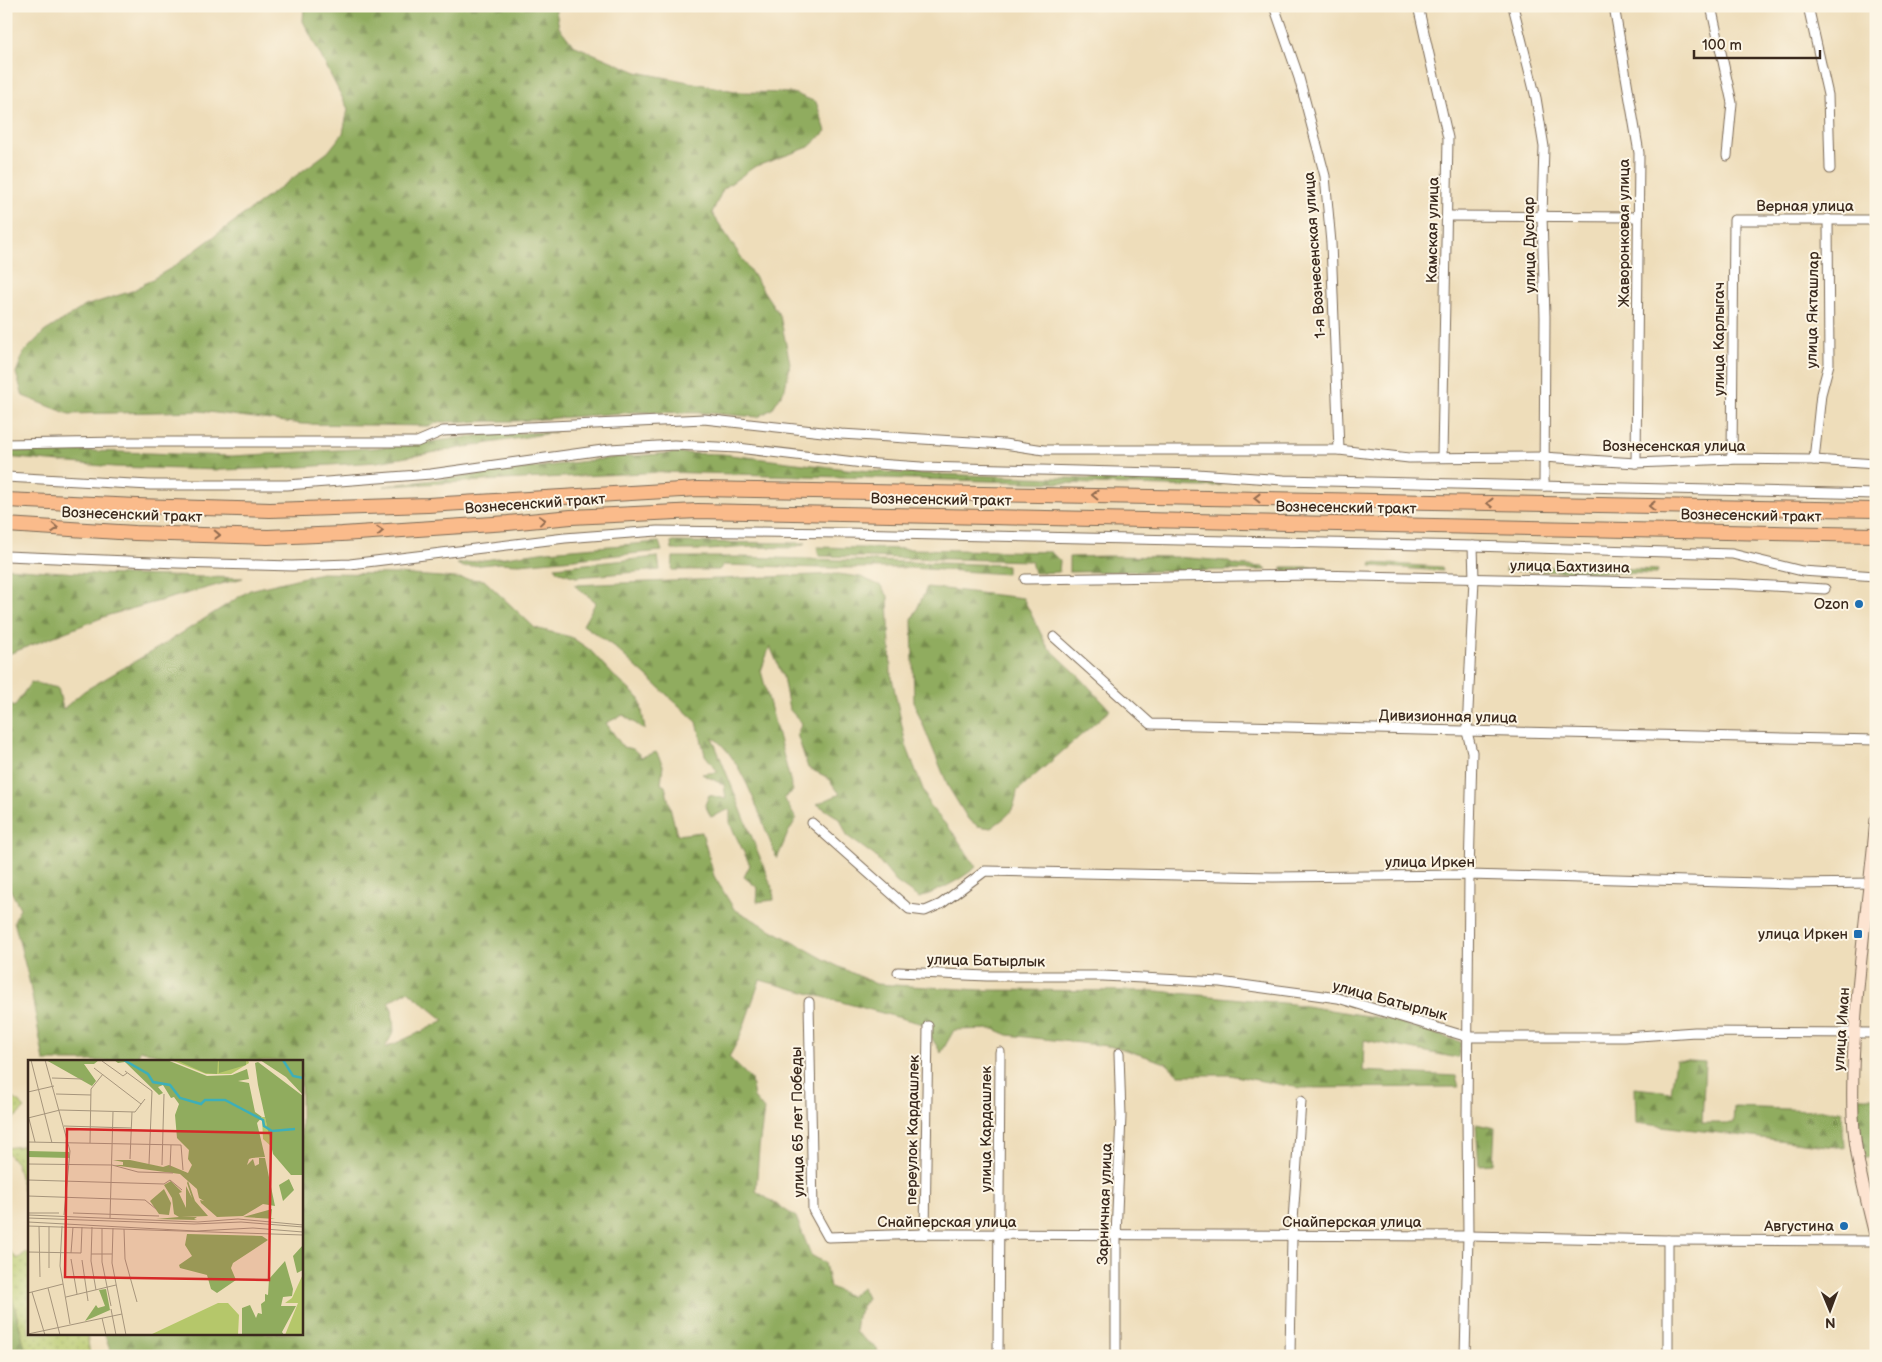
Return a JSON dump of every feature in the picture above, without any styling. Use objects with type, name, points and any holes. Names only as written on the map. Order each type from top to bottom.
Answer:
[{"type":"main road","name":"Вознесенский тракт","points":[[6,500],[287,510],[477,503],[698,489],[1876,510]]},
{"type":"main road","name":"Вознесенский тракт","points":[[6,525],[135,533],[268,537],[508,523],[571,516],[698,511],[1876,535]]},
{"type":"street","name":"1-я Вознесенская улица","points":[[1274,6],[1299,78],[1325,176],[1331,244],[1339,450]]},
{"type":"street","name":"Камская улица","points":[[1418,6],[1448,138],[1442,457]]},
{"type":"street","name":"улица Дуслар","points":[[1513,6],[1536,98],[1544,147],[1542,216],[1545,317],[1544,486]]},
{"type":"street","name":"Жаворонковая улица","points":[[1614,6],[1639,153],[1636,462]]},
{"type":"street","points":[[1711,6],[1732,103],[1727,156]]},
{"type":"street","points":[[1808,6],[1828,95],[1830,169]]},
{"type":"street","points":[[1447,216],[1638,216]]},
{"type":"street","name":"улица Якташлар","points":[[1814,460],[1821,394],[1829,364],[1828,219]]},
{"type":"street","name":"Верная улица","points":[[1734,220],[1876,220]]},
{"type":"street","name":"улица Карлыгач","points":[[1732,459],[1734,220]]},
{"type":"street","name":"Вознесенская улица","points":[[6,444],[417,442],[443,431],[694,419],[841,434],[1004,444],[1044,450],[1339,450],[1410,458],[1543,457],[1636,462],[1732,459],[1814,460],[1876,464]]},
{"type":"street","points":[[6,477],[150,485],[287,484],[431,474],[610,449],[674,445],[738,448],[863,463],[921,467],[1197,474],[1284,480],[1876,494]]},
{"type":"street","points":[[6,556],[177,563],[312,565],[359,563],[565,538],[657,531],[845,533],[1473,546],[1732,554],[1802,571],[1876,576]]},
{"type":"street","points":[[1465,1356],[1468,1236],[1469,875],[1472,752],[1467,732],[1474,579],[1473,546]]},
{"type":"street","name":"улица Бахтизина","points":[[1024,579],[1314,575],[1736,584],[1825,589]]},
{"type":"street","name":"Дивизионная улица","points":[[1054,637],[1151,724],[1876,740]]},
{"type":"street","name":"улица Иман","points":[[1876,820],[1873,883],[1855,1032],[1853,1117],[1862,1188],[1876,1240]]},
{"type":"street","name":"улица Иркен","points":[[812,823],[909,909],[925,911],[941,904],[985,870],[1273,877],[1469,875],[1790,884],[1873,883]]},
{"type":"street","name":"улица Батырлык","points":[[898,972],[987,976],[1103,976],[1220,982],[1338,998],[1468,1037],[1610,1037],[1694,1032],[1876,1033]]},
{"type":"street","name":"улица 65 лет Победы","points":[[809,1002],[813,1210],[828,1237]]},
{"type":"street","name":"переулок Кардашлек","points":[[925,1234],[928,1026]]},
{"type":"street","name":"улица Кардашлек","points":[[998,1356],[1000,1052]]},
{"type":"street","name":"Зарничная улица","points":[[1116,1356],[1116,1236],[1121,1116],[1119,1053]]},
{"type":"street","points":[[1290,1356],[1292,1236],[1301,1101]]},
{"type":"street","name":"Снайперская улица","points":[[828,1237],[925,1234],[1876,1240]]},
{"type":"street","points":[[1668,1240],[1668,1356]]},
{"type":"green space","points":[[304,6],[555,6],[559,27],[573,45],[637,72],[740,92],[793,93],[816,102],[826,131],[809,147],[754,167],[723,189],[712,213],[780,316],[790,363],[785,389],[772,409],[758,417],[709,413],[634,412],[517,421],[439,422],[429,426],[302,424],[200,411],[69,414],[23,396],[16,373],[24,352],[44,332],[85,306],[132,291],[173,267],[328,152],[343,133],[348,109],[303,21]]},
{"type":"green space","points":[[556,432],[377,462],[285,468],[220,470],[114,467],[6,457],[6,449],[232,456],[389,447],[491,434]]},
{"type":"green space","points":[[675,453],[722,454],[846,469],[898,473],[1126,480],[1196,480],[1222,485],[1204,487],[662,472],[384,486],[619,457]]},
{"type":"green space","points":[[659,542],[662,551],[519,564],[499,563],[463,567],[457,564],[547,551]]},
{"type":"green space","points":[[671,542],[806,543],[792,548],[751,547],[672,550]]},
{"type":"green space","points":[[817,547],[1051,552],[1060,561],[1059,572],[1034,573],[1031,561],[819,556]]},
{"type":"green space","points":[[658,557],[660,570],[576,577],[557,571],[555,567]]},
{"type":"green space","points":[[673,557],[742,557],[1007,565],[1007,574],[911,568],[723,565],[719,570],[672,570]]},
{"type":"green space","points":[[1069,557],[1176,557],[1226,561],[1234,565],[1263,567],[1267,570],[1069,572]]},
{"type":"green space","points":[[1372,563],[1442,567],[1443,571],[1371,566]]},
{"type":"green space","points":[[1282,567],[1326,567],[1328,570],[1282,571]]},
{"type":"green space","points":[[1506,567],[1586,567],[1658,570],[1657,574],[1505,571]]},
{"type":"green space","points":[[6,568],[92,574],[243,578],[109,615],[6,655]]},
{"type":"green space","points":[[321,573],[398,574],[484,580],[535,628],[571,637],[590,650],[614,676],[640,699],[645,730],[623,715],[606,723],[623,747],[633,749],[642,757],[656,752],[663,765],[661,784],[665,786],[677,835],[702,832],[714,876],[734,909],[831,963],[876,984],[980,990],[1158,991],[1293,1004],[1386,1019],[1461,1042],[1458,1058],[1364,1040],[1363,1071],[1456,1076],[1459,1087],[1300,1088],[1230,1075],[1179,1075],[1166,1063],[1116,1047],[1008,1035],[994,1029],[954,1030],[941,1053],[923,1024],[760,980],[740,1037],[729,1057],[751,1079],[754,1098],[764,1110],[756,1191],[796,1217],[811,1255],[825,1263],[830,1287],[850,1296],[862,1288],[867,1298],[857,1316],[855,1332],[877,1349],[879,1356],[112,1356],[104,1334],[302,1334],[302,1060],[217,1060],[217,1058],[214,1060],[162,1060],[162,1056],[140,1050],[137,1060],[44,1060],[29,980],[14,921],[20,908],[6,882],[6,699],[14,707],[31,682],[58,688],[63,709],[84,691],[163,645],[250,590]],"holes":[[[408,991],[444,1020],[385,1048],[394,1031],[392,1009],[388,1002]]]},
{"type":"green space","points":[[838,574],[861,577],[881,586],[888,596],[891,673],[906,745],[929,805],[954,834],[976,867],[949,885],[919,898],[896,882],[875,856],[847,836],[840,819],[817,804],[840,794],[827,777],[808,768],[797,734],[802,723],[789,709],[783,677],[770,646],[761,671],[793,791],[784,798],[796,819],[777,859],[742,775],[723,746],[712,737],[773,890],[774,900],[757,902],[758,888],[744,877],[750,865],[730,824],[730,809],[711,817],[705,805],[709,795],[726,799],[724,785],[702,774],[718,772],[705,755],[697,722],[613,646],[583,625],[596,602],[574,585]]},
{"type":"green space","points":[[927,587],[1023,598],[1047,646],[1079,676],[1110,710],[1017,791],[1012,809],[1006,817],[991,828],[978,826],[968,819],[949,788],[914,703],[912,620]]},
{"type":"green space","points":[[1676,1060],[1705,1062],[1702,1123],[1733,1123],[1734,1107],[1842,1111],[1844,1148],[1636,1123],[1635,1088],[1671,1092]]},
{"type":"green space","points":[[6,1091],[25,1108],[6,1126]]},
{"type":"green space","points":[[1856,1097],[1876,1097],[1876,1157],[1863,1157],[1858,1143]]},
{"type":"green space","points":[[1476,1124],[1495,1128],[1493,1164],[1479,1165]]},
{"type":"green space","points":[[28,1145],[28,1212],[17,1164],[6,1151],[6,1148]]},
{"type":"green space","points":[[6,1246],[17,1259],[28,1253],[28,1334],[87,1334],[90,1356],[27,1356],[6,1274]]},
{"type":"green space","points":[[6,1274],[27,1356],[6,1356]]},
{"type":"place","name":"Ozon","points":[[1859,604]]},
{"type":"place","name":"улица Иркен","points":[[1858,934]]},
{"type":"place","name":"Августина","points":[[1844,1226]]}]
